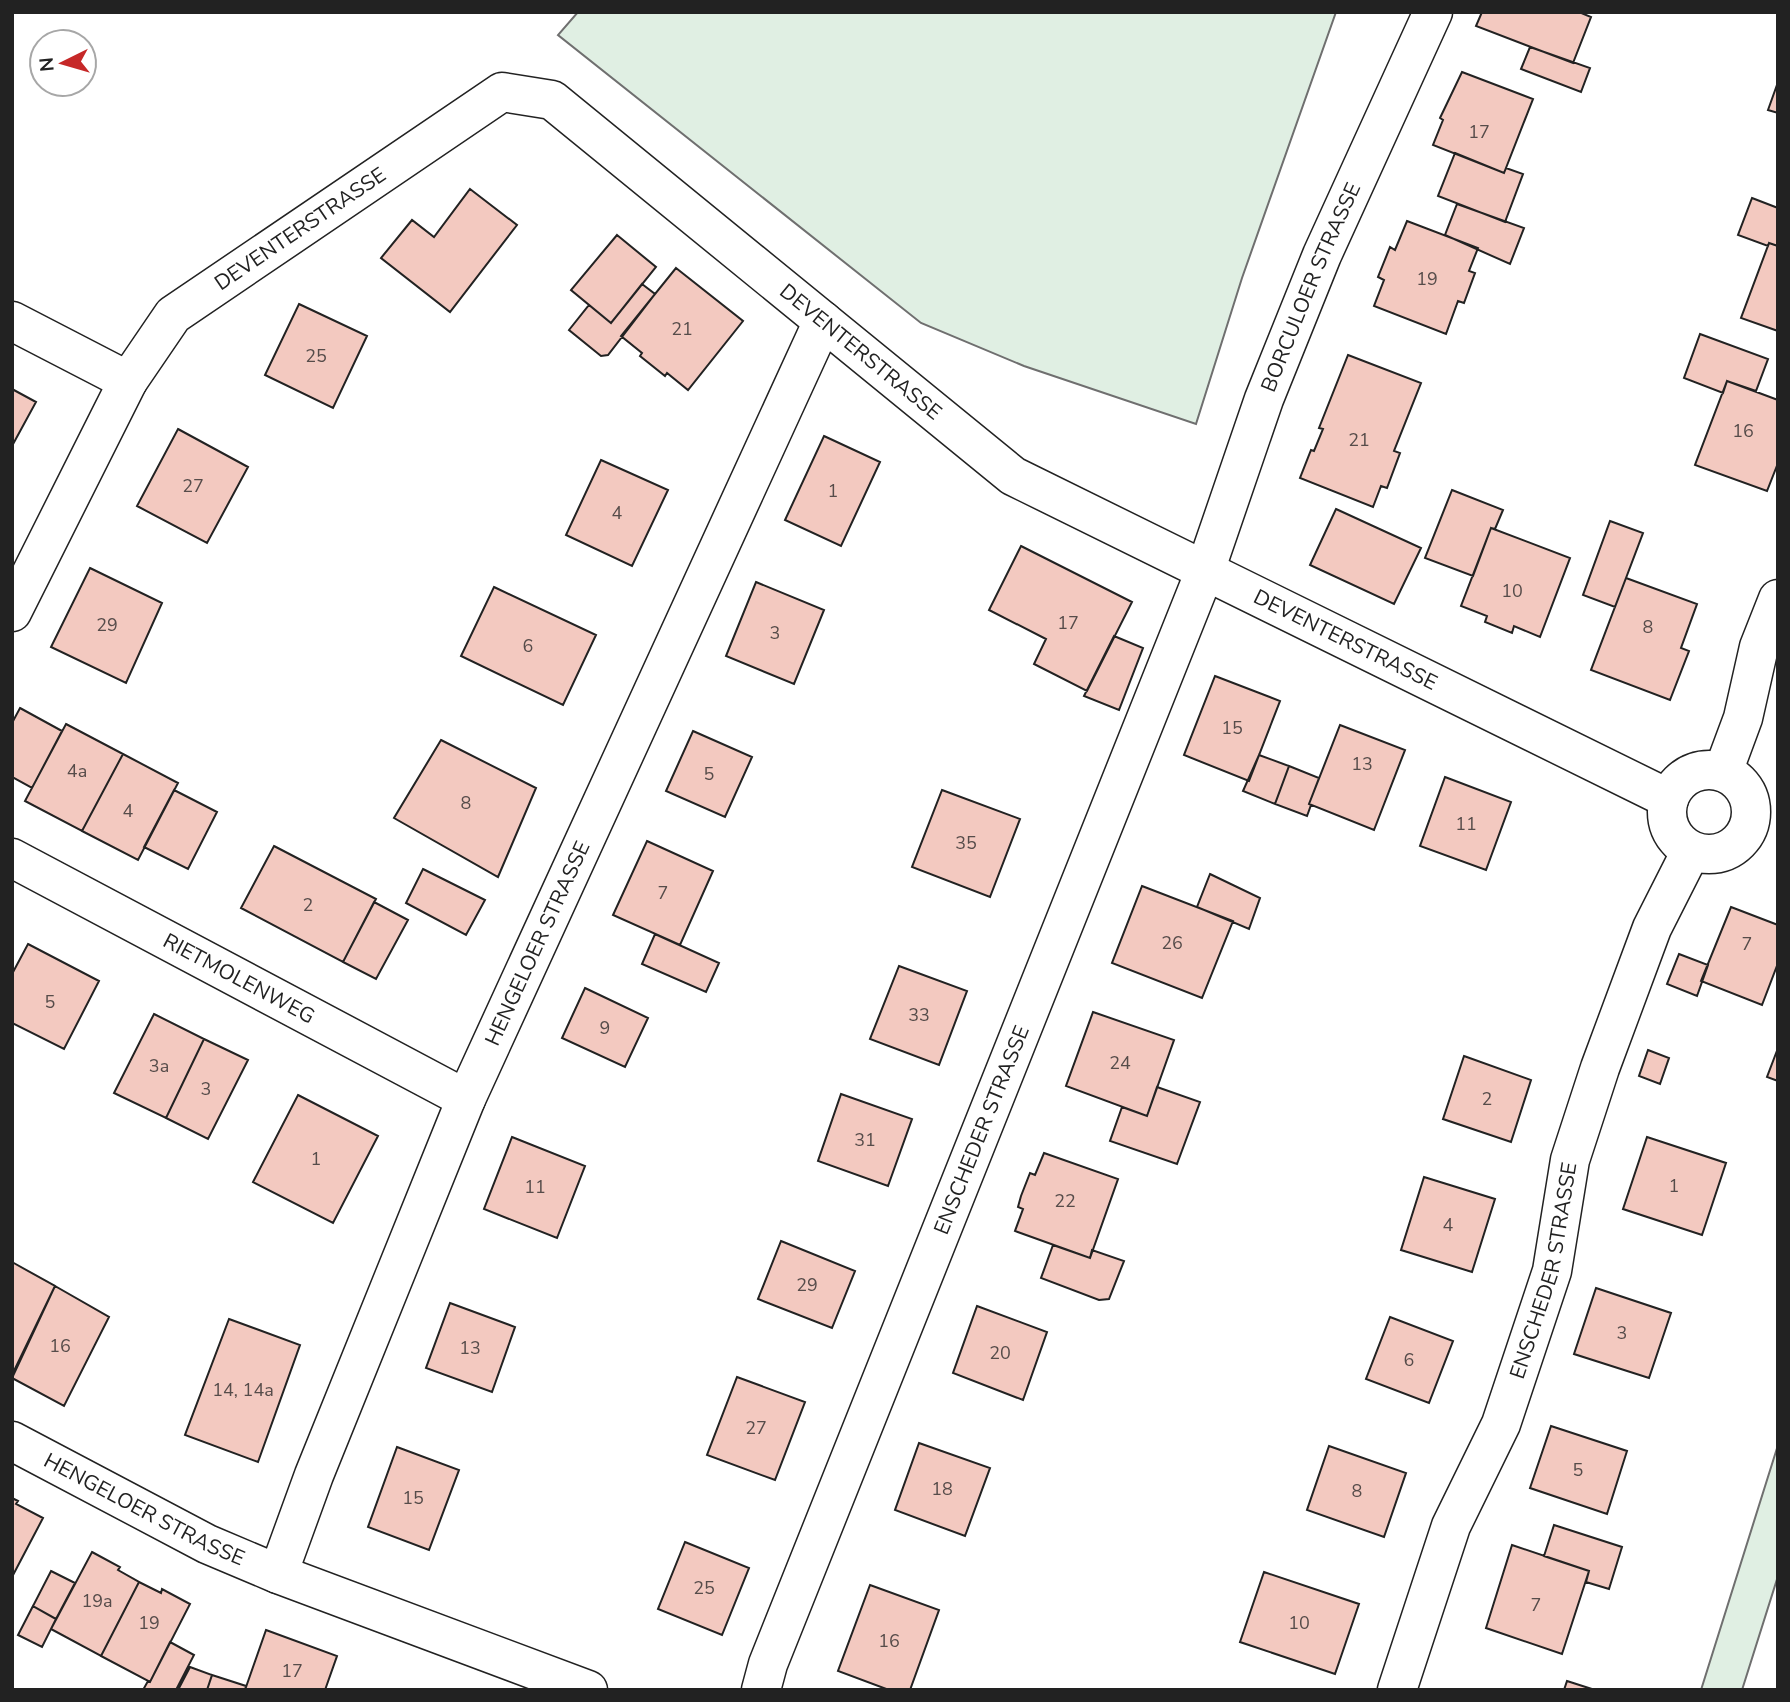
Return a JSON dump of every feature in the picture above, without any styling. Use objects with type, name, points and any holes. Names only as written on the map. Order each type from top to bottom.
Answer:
[{"type":"street","name":"BORCULOER STRASSE","points":[[1205,571],[1264,399],[1317,267],[1433,12]]},
{"type":"street","name":"DEVENTERSTRASSE","points":[[12,612],[128,381],[173,315],[502,92],[552,100],[1013,475],[1669,799]]},
{"type":"street","points":[[12,321],[128,381]]},
{"type":"street","name":"HENGELOER STRASSE","points":[[278,1574],[314,1475],[466,1099],[824,321]]},
{"type":"street","name":"ENSCHEDER STRASSE","points":[[761,1690],[768,1664],[1205,571]]},
{"type":"street","points":[[1723,772],[1743,718],[1759,647],[1778,599]]},
{"type":"street","points":[[1706,769],[1723,772],[1733,776],[1743,786],[1752,813],[1764,832],[1741,839],[1718,854],[1705,855],[1691,851],[1671,832],[1667,818],[1669,799],[1680,780],[1692,773],[1706,769]]},
{"type":"street","name":"ENSCHEDER STRASSE","points":[[1397,1690],[1451,1525],[1501,1424],[1552,1271],[1570,1160],[1600,1068],[1652,928],[1691,851]]},
{"type":"street","name":"RIETMOLENWEG","points":[[12,858],[466,1099]]},
{"type":"street","name":"HENGELOER STRASSE","points":[[12,1441],[207,1544],[278,1574],[588,1690]]},
{"type":"green space","points":[[578,12],[1336,12],[1242,278],[1196,424],[1024,366],[921,323],[558,35]]},
{"type":"green space","points":[[1778,1445],[1778,1576],[1742,1690],[1701,1690]]},
{"type":"building","points":[[1482,12],[1579,12],[1591,17],[1573,63],[1476,26]]},
{"type":"building","points":[[1530,47],[1590,68],[1581,92],[1521,69]]},
{"type":"building","points":[[1462,72],[1533,99],[1504,173],[1433,145],[1443,120],[1440,118]]},
{"type":"building","points":[[1778,82],[1778,113],[1768,110]]},
{"type":"building","points":[[1455,153],[1504,173],[1506,168],[1523,174],[1505,222],[1438,196]]},
{"type":"building","points":[[470,189],[517,225],[450,312],[381,258],[412,220],[434,237]]},
{"type":"building","points":[[1752,198],[1778,208],[1778,246],[1769,243],[1768,246],[1738,235]]},
{"type":"building","points":[[1457,204],[1524,228],[1510,264],[1445,235]]},
{"type":"building","points":[[1407,221],[1478,248],[1469,271],[1475,273],[1464,303],[1458,301],[1446,334],[1374,306],[1384,280],[1378,277],[1390,247],[1395,250]]},
{"type":"building","points":[[617,235],[656,267],[611,323],[571,290]]},
{"type":"building","points":[[1769,243],[1778,246],[1778,331],[1741,318]]},
{"type":"building","points":[[676,268],[743,321],[688,390],[640,356],[642,353],[621,336]]},
{"type":"building","points":[[642,284],[655,294],[608,355],[601,356],[569,330],[589,305],[611,323]]},
{"type":"building","points":[[299,304],[367,336],[333,408],[265,375]]},
{"type":"building","points":[[1700,334],[1768,359],[1756,391],[1727,381],[1723,393],[1684,378]]},
{"type":"building","points":[[1348,355],[1421,383],[1394,451],[1400,453],[1387,488],[1381,486],[1373,507],[1300,478],[1323,429],[1319,428]]},
{"type":"building","points":[[1727,381],[1778,400],[1778,463],[1767,491],[1695,465]]},
{"type":"building","points":[[12,389],[36,402],[12,446]]},
{"type":"building","points":[[178,429],[248,467],[207,543],[137,506]]},
{"type":"building","points":[[824,436],[880,462],[841,546],[785,520]]},
{"type":"building","points":[[601,460],[668,490],[632,566],[566,535]]},
{"type":"building","points":[[1452,490],[1503,510],[1495,529],[1491,528],[1473,576],[1425,558]]},
{"type":"building","points":[[1336,509],[1421,548],[1394,604],[1310,565]]},
{"type":"building","points":[[1610,521],[1643,533],[1615,607],[1583,595]]},
{"type":"building","points":[[1491,528],[1570,558],[1540,637],[1514,626],[1512,633],[1485,622],[1487,616],[1461,606]]},
{"type":"building","points":[[1021,546],[1132,602],[1087,691],[1034,664],[1046,639],[989,610]]},
{"type":"building","points":[[90,568],[162,603],[126,683],[51,647]]},
{"type":"building","points":[[1626,578],[1697,604],[1681,648],[1689,651],[1670,700],[1591,670]]},
{"type":"building","points":[[756,582],[824,610],[794,684],[726,656]]},
{"type":"building","points":[[494,587],[596,635],[563,705],[461,656]]},
{"type":"building","points":[[1114,636],[1143,648],[1119,710],[1084,696]]},
{"type":"building","points":[[1215,676],[1280,701],[1249,781],[1184,755]]},
{"type":"building","points":[[20,708],[62,731],[32,788],[12,777],[12,723]]},
{"type":"building","points":[[66,724],[123,754],[82,831],[25,801]]},
{"type":"building","points":[[1340,725],[1405,750],[1374,830],[1309,804]]},
{"type":"building","points":[[693,731],[752,757],[725,817],[666,791]]},
{"type":"building","points":[[441,740],[536,788],[498,877],[394,818]]},
{"type":"building","points":[[123,754],[178,783],[138,860],[82,831]]},
{"type":"building","points":[[1259,755],[1289,766],[1275,804],[1243,791]]},
{"type":"building","points":[[1289,766],[1319,778],[1307,816],[1275,804]]},
{"type":"building","points":[[1445,777],[1511,802],[1486,870],[1420,846]]},
{"type":"building","points":[[174,790],[217,812],[188,869],[144,847]]},
{"type":"building","points":[[942,790],[1020,819],[990,897],[912,867]]},
{"type":"building","points":[[647,841],[713,871],[680,945],[613,915]]},
{"type":"building","points":[[274,846],[376,899],[343,962],[241,908]]},
{"type":"building","points":[[423,869],[485,900],[466,935],[406,903]]},
{"type":"building","points":[[1210,874],[1260,898],[1249,929],[1197,907]]},
{"type":"building","points":[[1142,886],[1233,921],[1202,998],[1112,963]]},
{"type":"building","points":[[374,902],[408,920],[376,979],[343,962]]},
{"type":"building","points":[[1731,907],[1778,925],[1778,963],[1762,1005],[1701,981]]},
{"type":"building","points":[[655,934],[719,963],[706,992],[642,964]]},
{"type":"building","points":[[28,944],[99,981],[64,1049],[12,1023],[12,974]]},
{"type":"building","points":[[1679,954],[1708,965],[1697,996],[1667,984]]},
{"type":"building","points":[[899,966],[967,991],[939,1065],[870,1039]]},
{"type":"building","points":[[585,988],[648,1018],[625,1067],[562,1038]]},
{"type":"building","points":[[1093,1012],[1174,1040],[1147,1116],[1066,1086]]},
{"type":"building","points":[[154,1014],[204,1039],[166,1118],[114,1093]]},
{"type":"building","points":[[204,1039],[248,1060],[208,1139],[166,1118]]},
{"type":"building","points":[[1778,1048],[1778,1081],[1767,1077]]},
{"type":"building","points":[[1648,1050],[1669,1058],[1660,1084],[1639,1076]]},
{"type":"building","points":[[1464,1056],[1531,1080],[1511,1142],[1443,1119]]},
{"type":"building","points":[[1157,1087],[1200,1102],[1177,1164],[1110,1141],[1122,1107],[1147,1116]]},
{"type":"building","points":[[841,1094],[912,1119],[888,1186],[818,1161]]},
{"type":"building","points":[[298,1095],[378,1136],[333,1223],[253,1182]]},
{"type":"building","points":[[512,1137],[585,1166],[557,1238],[484,1209]]},
{"type":"building","points":[[1647,1137],[1726,1163],[1702,1235],[1623,1209]]},
{"type":"building","points":[[1044,1153],[1118,1179],[1090,1258],[1015,1231],[1023,1209],[1018,1207],[1021,1196],[1030,1173],[1035,1175]]},
{"type":"building","points":[[1424,1177],[1495,1199],[1472,1272],[1401,1250]]},
{"type":"building","points":[[781,1241],[855,1271],[832,1328],[758,1299]]},
{"type":"building","points":[[1053,1245],[1090,1258],[1092,1250],[1124,1261],[1109,1299],[1099,1300],[1041,1278]]},
{"type":"building","points":[[12,1262],[55,1286],[12,1375]]},
{"type":"building","points":[[55,1286],[109,1317],[64,1406],[12,1378]]},
{"type":"building","points":[[1596,1288],[1671,1313],[1649,1378],[1574,1354]]},
{"type":"building","points":[[450,1303],[515,1327],[492,1392],[426,1368]]},
{"type":"building","points":[[977,1306],[1047,1332],[1023,1400],[953,1373]]},
{"type":"building","points":[[1390,1317],[1453,1341],[1429,1403],[1366,1379]]},
{"type":"building","points":[[229,1319],[300,1345],[258,1462],[185,1435]]},
{"type":"building","points":[[737,1377],[805,1402],[775,1480],[707,1455]]},
{"type":"building","points":[[1551,1426],[1627,1451],[1607,1514],[1530,1488]]},
{"type":"building","points":[[919,1443],[990,1468],[965,1536],[895,1510]]},
{"type":"building","points":[[1329,1446],[1406,1473],[1384,1537],[1307,1510]]},
{"type":"building","points":[[397,1447],[459,1470],[429,1550],[368,1527]]},
{"type":"building","points":[[12,1498],[18,1501],[16,1504],[43,1518],[12,1577]]},
{"type":"building","points":[[1554,1525],[1622,1547],[1609,1589],[1586,1582],[1589,1571],[1544,1556]]},
{"type":"building","points":[[685,1542],[749,1568],[722,1635],[658,1609]]},
{"type":"building","points":[[1512,1545],[1589,1571],[1562,1654],[1486,1628]]},
{"type":"building","points":[[92,1552],[120,1567],[118,1570],[139,1582],[101,1656],[51,1629]]},
{"type":"building","points":[[51,1571],[75,1583],[56,1619],[33,1606]]},
{"type":"building","points":[[1264,1572],[1359,1604],[1335,1674],[1240,1642]]},
{"type":"building","points":[[139,1582],[161,1593],[162,1589],[190,1604],[150,1682],[101,1656]]},
{"type":"building","points":[[870,1585],[939,1610],[910,1690],[889,1690],[838,1671]]},
{"type":"building","points":[[33,1606],[56,1619],[42,1647],[18,1635]]},
{"type":"building","points":[[266,1630],[337,1656],[325,1690],[245,1690]]},
{"type":"building","points":[[170,1642],[194,1655],[176,1690],[143,1690],[148,1681],[150,1682]]},
{"type":"building","points":[[190,1667],[212,1675],[207,1690],[178,1690]]},
{"type":"building","points":[[212,1675],[246,1686],[245,1690],[207,1690]]},
{"type":"building","points":[[1567,1681],[1595,1690],[1564,1690]]}]
